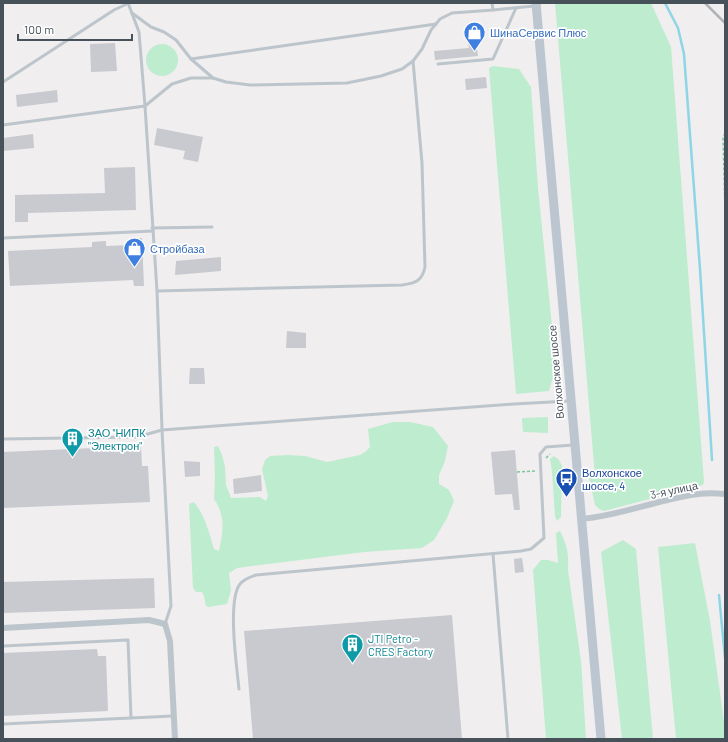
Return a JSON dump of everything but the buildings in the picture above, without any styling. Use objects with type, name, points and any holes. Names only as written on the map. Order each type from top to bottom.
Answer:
[{"type":"main road","name":"Волхонское шоссе","points":[[536,4],[601,739]]},
{"type":"street","name":"3-я улица","points":[[581,519],[598,518],[692,494],[725,494]]},
{"type":"street","points":[[3,628],[149,620],[165,624],[170,641],[175,739]]},
{"type":"lane","points":[[3,82],[114,10],[128,3],[130,12],[139,32],[153,230],[171,606],[165,624]]},
{"type":"lane","points":[[492,3],[493,10]]},
{"type":"lane","points":[[3,125],[145,106],[172,84],[191,78],[213,78],[226,82],[250,85],[347,83],[381,76],[402,69],[413,61],[422,49],[431,30],[440,19],[452,12],[516,8],[536,4]]},
{"type":"lane","points":[[438,64],[493,59],[516,8]]},
{"type":"lane","points":[[130,12],[151,27],[164,32],[176,40],[192,59],[213,78]]},
{"type":"lane","points":[[192,59],[436,24]]},
{"type":"lane","points":[[156,290],[402,285],[413,284],[419,279],[423,274],[425,267],[422,171],[413,61]]},
{"type":"lane","points":[[3,238],[212,227]]},
{"type":"lane","points":[[3,439],[137,437],[162,430],[571,401]]},
{"type":"lane","points":[[239,689],[233,618],[235,592],[240,583],[247,578],[256,575],[493,554],[532,549],[544,538],[540,454],[546,447],[575,444]]},
{"type":"lane","points":[[493,554],[508,739]]},
{"type":"lane","points":[[3,646],[128,640],[131,718]]},
{"type":"lane","points":[[3,724],[174,716]]},
{"type":"path","points":[[725,134],[723,138],[725,209]]},
{"type":"green space","points":[[555,3],[651,3],[671,47],[704,482],[703,485],[604,511],[595,505],[588,473],[595,476]]},
{"type":"green space","points":[[159,44],[165,44],[174,48],[178,60],[174,72],[165,76],[159,76],[150,72],[146,63],[146,57],[150,48]]},
{"type":"green space","points":[[493,66],[519,69],[531,87],[538,188],[556,366],[549,391],[516,394],[489,68]]},
{"type":"green space","points":[[548,417],[548,433],[523,432],[522,418]]},
{"type":"green space","points":[[393,422],[410,422],[433,427],[448,446],[445,461],[439,475],[439,484],[449,490],[454,501],[447,518],[434,540],[422,548],[364,552],[237,568],[229,573],[231,590],[227,604],[206,606],[202,592],[196,592],[193,588],[189,504],[194,502],[198,507],[206,524],[214,549],[219,551],[222,537],[222,518],[218,505],[214,499],[214,447],[218,446],[222,455],[225,467],[226,485],[231,498],[260,497],[266,501],[268,496],[262,469],[265,460],[270,456],[305,456],[327,462],[360,455],[370,447],[368,429]]},
{"type":"green space","points":[[554,456],[559,460],[562,466],[561,517],[557,521],[555,516],[550,459]]},
{"type":"green space","points":[[560,531],[568,554],[568,570],[581,661],[586,739],[546,739],[533,570],[541,560],[548,560],[558,563],[556,533]]},
{"type":"green space","points":[[623,540],[636,549],[653,739],[622,739],[601,552]]},
{"type":"green space","points":[[695,543],[710,621],[725,729],[725,739],[676,739],[658,547]]},
{"type":"waterway","points":[[665,3],[678,28],[684,54],[712,460]]},
{"type":"waterway","points":[[719,595],[725,658]]},
{"type":"railway","points":[[705,3],[725,23]]},
{"type":"place","name":"ШинаСервис Плюс","points":[[475,52]]},
{"type":"place","name":"Стройбаза","points":[[135,268]]},
{"type":"place","name":"ЗАО \"НИПК \"Электрон\"","points":[[72,458]]},
{"type":"place","name":"Волхонское шоссе, 4","points":[[566,498]]},
{"type":"place","name":"JTI Petro - CRES Factory","points":[[352,664]]}]
